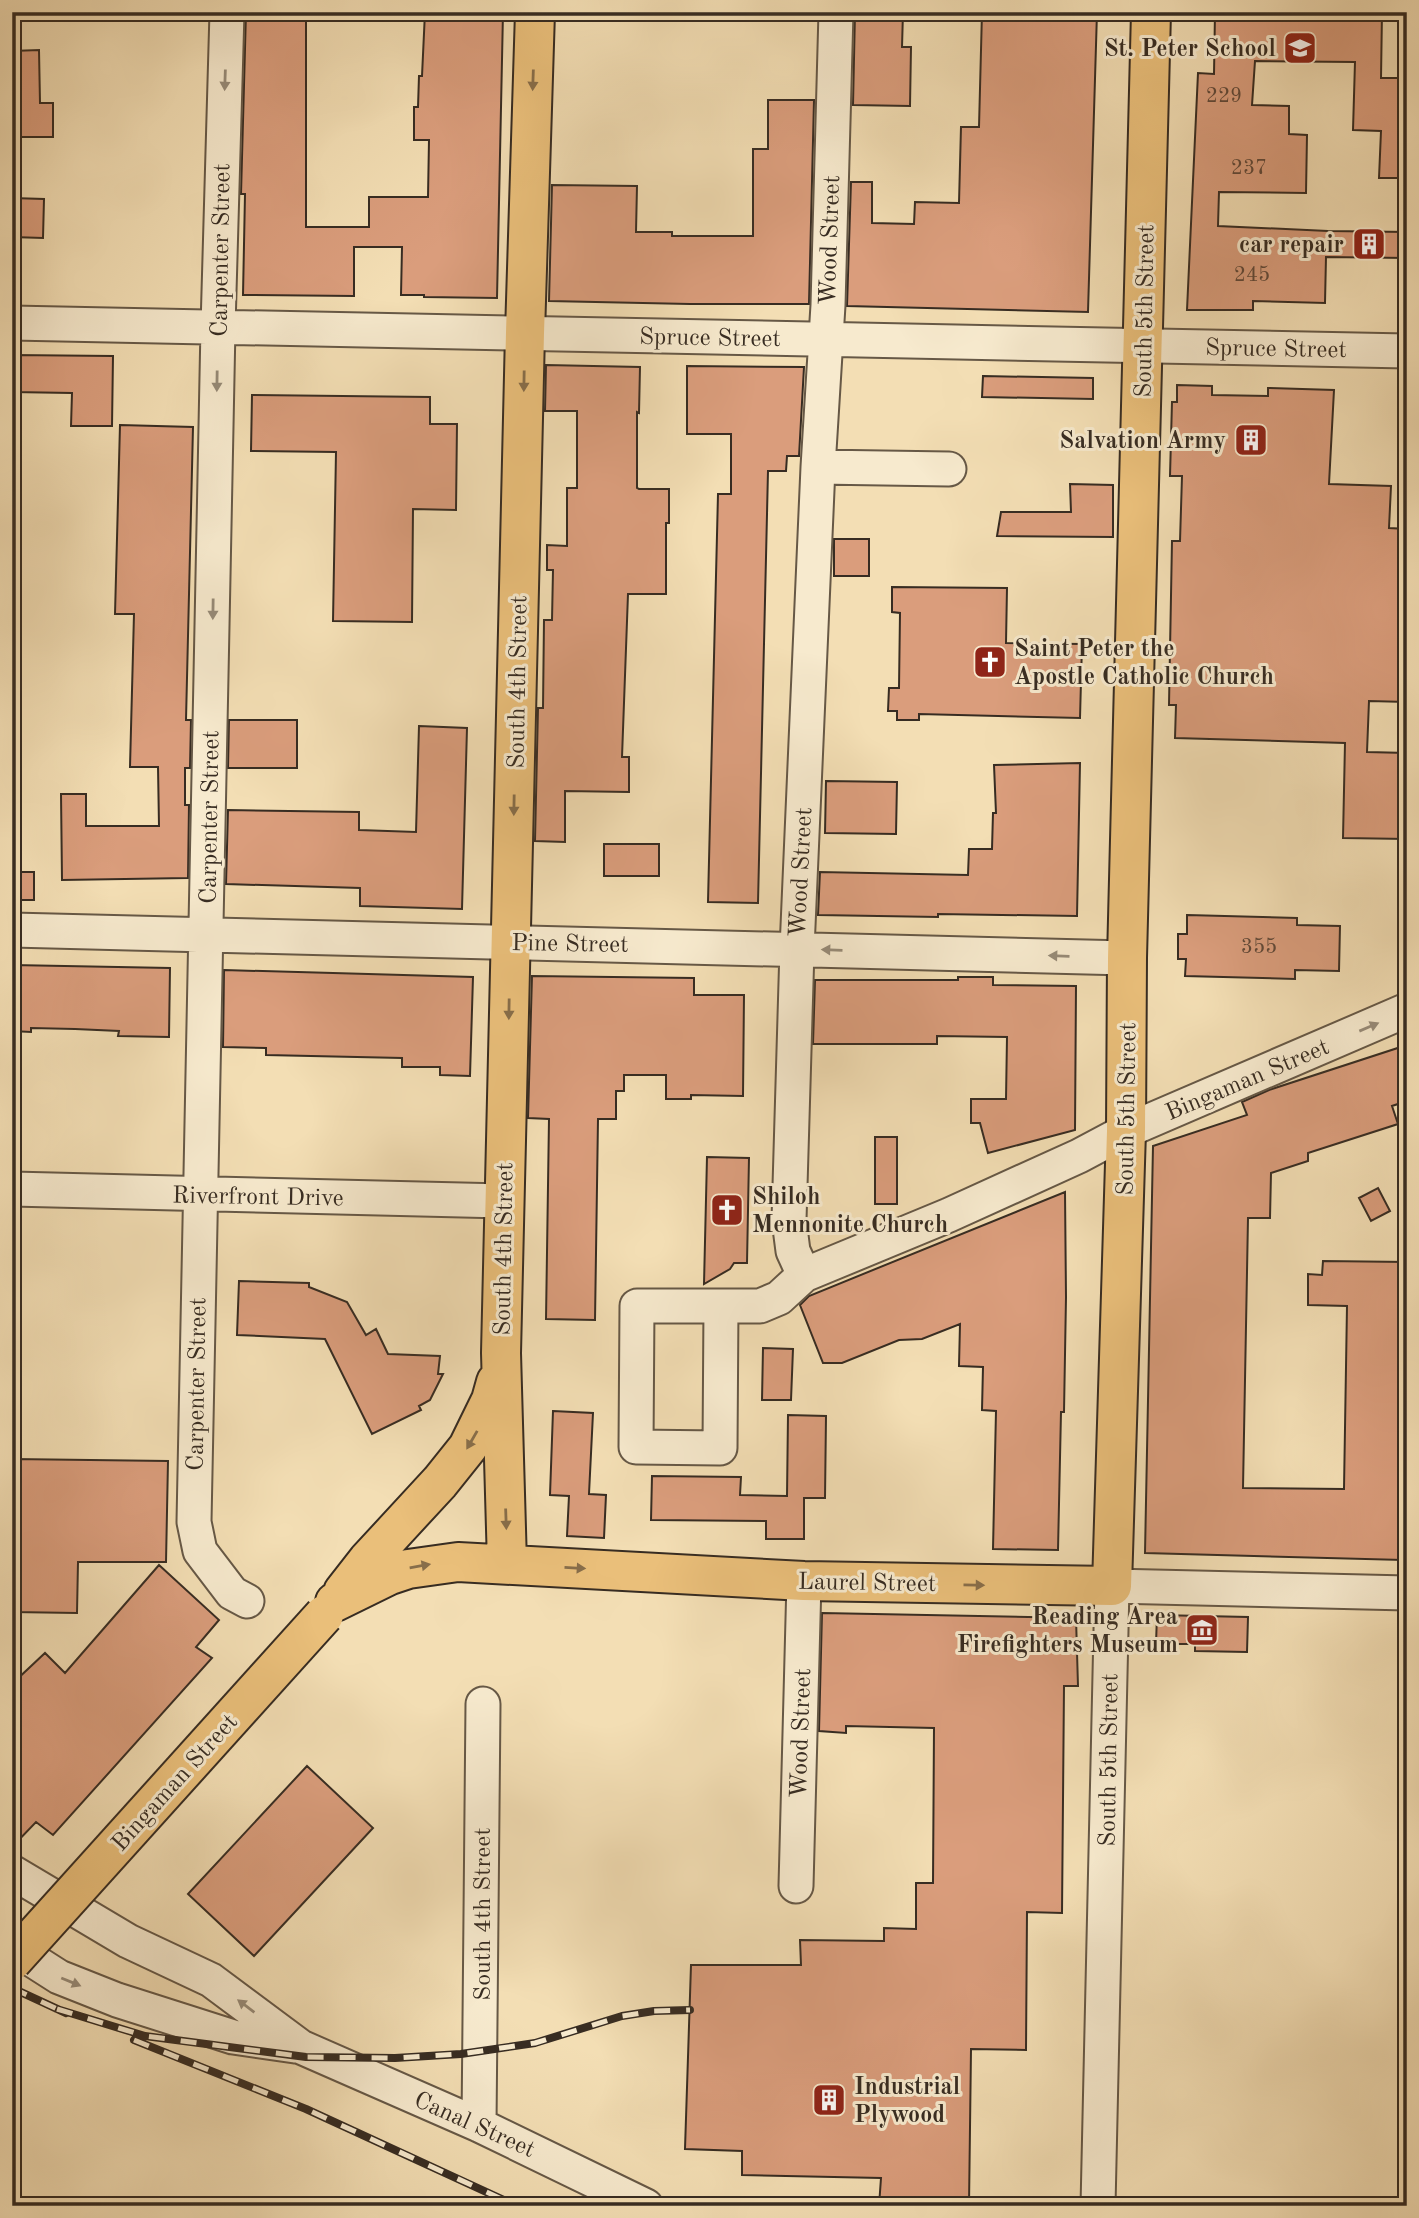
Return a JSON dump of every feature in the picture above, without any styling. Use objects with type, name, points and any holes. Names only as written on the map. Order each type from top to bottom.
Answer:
[{"type":"main road","name":"South 4th Street","points":[[507,1564],[501,1353],[535,12]]},
{"type":"main road","name":"South 5th Street","points":[[1112,1586],[1126,1131],[1127,958],[1151,12]]},
{"type":"main road","name":"South 4th Street","points":[[330,1609],[368,1560],[440,1482],[468,1447],[491,1400],[501,1353]]},
{"type":"main road","name":"Laurel Street","points":[[330,1609],[379,1580],[408,1569],[458,1562],[804,1581],[1112,1586]]},
{"type":"main road","name":"Bingaman Street","points":[[12,1961],[330,1609]]},
{"type":"street","name":"Carpenter Street","points":[[227,12],[218,327],[194,1522],[200,1551],[232,1593],[247,1601]]},
{"type":"street","name":"Wood Street","points":[[804,1275],[793,1251],[789,1220],[797,949],[825,339],[836,12]]},
{"type":"street","name":"Spruce Street","points":[[12,323],[1407,351]]},
{"type":"street","points":[[818,467],[949,469]]},
{"type":"street","name":"Pine Street","points":[[12,930],[1127,958]]},
{"type":"street","name":"Bingaman Street","points":[[721,1306],[720,1448],[636,1447],[637,1306],[721,1306],[760,1306],[779,1298],[804,1275],[948,1215],[1079,1156],[1126,1131],[1407,1010]]},
{"type":"street","name":"Riverfront Drive","points":[[12,1189],[504,1201]]},
{"type":"street","name":"Wood Street","points":[[796,1886],[804,1581]]},
{"type":"street","name":"Laurel Street","points":[[1112,1586],[1407,1593]]},
{"type":"street","name":"South 5th Street","points":[[1098,2206],[1112,1586]]},
{"type":"street","name":"South 4th Street","points":[[479,2124],[483,1704]]},
{"type":"street","name":"Canal Street","points":[[12,1872],[128,1941],[211,1980],[301,2047],[479,2124],[646,2206]]},
{"type":"street","name":"Canal Street","points":[[12,1947],[59,1977],[117,2000],[233,2037],[301,2047]]},
{"type":"building","points":[[246,12],[306,12],[306,227],[369,227],[369,197],[428,197],[429,140],[414,140],[414,107],[418,107],[419,76],[422,76],[425,12],[503,12],[497,298],[401,295],[402,247],[354,247],[354,296],[243,295],[245,194],[241,194]]},
{"type":"building","points":[[855,12],[903,12],[902,47],[911,47],[910,106],[853,105]]},
{"type":"building","points":[[982,12],[1097,12],[1088,312],[847,306],[851,182],[872,182],[872,223],[914,224],[915,202],[959,203],[961,127],[979,127]]},
{"type":"building","points":[[1215,12],[1382,12],[1381,78],[1407,78],[1407,178],[1379,178],[1381,131],[1353,130],[1355,62],[1255,61],[1252,105],[1289,106],[1289,134],[1307,135],[1306,193],[1219,192],[1218,226],[1407,232],[1407,258],[1326,257],[1325,303],[1253,301],[1253,310],[1187,310],[1198,73],[1214,74]]},
{"type":"building","points":[[39,50],[40,103],[53,103],[53,137],[12,137],[12,51]]},
{"type":"building","points":[[768,100],[814,100],[809,304],[549,301],[552,185],[637,186],[636,232],[672,232],[672,236],[753,236],[753,149],[768,149]]},
{"type":"building","points":[[12,198],[44,199],[43,238],[12,237]]},
{"type":"building","points":[[12,355],[113,356],[112,426],[71,426],[72,393],[12,392]]},
{"type":"building","points":[[546,365],[640,367],[637,488],[669,489],[666,594],[628,594],[622,757],[629,757],[629,792],[565,791],[565,842],[535,841],[538,708],[543,708],[544,620],[552,620],[553,570],[547,570],[547,545],[567,546],[567,488],[577,488],[577,411],[545,411]]},
{"type":"building","points":[[687,366],[804,367],[799,456],[787,456],[786,471],[768,471],[758,903],[708,902],[718,494],[731,494],[731,434],[687,434]]},
{"type":"building","points":[[983,376],[1093,378],[1093,399],[982,397]]},
{"type":"building","points":[[1177,385],[1212,386],[1212,395],[1268,396],[1268,388],[1334,390],[1329,484],[1391,486],[1389,528],[1407,529],[1407,702],[1369,701],[1367,752],[1407,753],[1407,839],[1343,838],[1345,743],[1175,738],[1176,705],[1169,705],[1172,541],[1180,541],[1182,476],[1170,476],[1172,402],[1177,402]]},
{"type":"building","points":[[252,395],[430,397],[430,424],[457,424],[456,510],[413,509],[412,622],[333,621],[336,452],[251,451]]},
{"type":"building","points":[[120,425],[193,427],[186,720],[191,720],[190,768],[185,768],[185,805],[189,805],[188,878],[62,880],[61,794],[86,794],[86,826],[159,826],[158,767],[130,767],[134,614],[115,614]]},
{"type":"building","points":[[1070,484],[1113,485],[1113,537],[997,536],[1001,512],[1071,512]]},
{"type":"building","points":[[834,539],[869,539],[869,576],[834,576]]},
{"type":"building","name":"Saint Peter the Apostle Catholic Church","points":[[892,587],[1007,588],[1006,643],[1082,644],[1080,718],[919,714],[919,720],[897,720],[897,711],[888,711],[889,688],[899,688],[900,613],[892,612]]},
{"type":"building","points":[[229,720],[297,720],[297,768],[228,768]]},
{"type":"building","points":[[419,726],[467,728],[462,909],[360,906],[360,888],[226,884],[228,810],[359,812],[359,830],[416,832]]},
{"type":"building","points":[[1080,763],[1077,916],[818,915],[820,872],[968,875],[969,849],[992,849],[993,813],[996,813],[994,765]]},
{"type":"building","points":[[826,781],[897,782],[896,834],[825,833]]},
{"type":"building","points":[[604,844],[659,844],[659,876],[604,876]]},
{"type":"building","points":[[12,872],[34,872],[34,900],[12,900]]},
{"type":"building","points":[[1187,915],[1297,918],[1297,925],[1340,926],[1339,971],[1295,970],[1295,979],[1185,976],[1186,959],[1178,959],[1178,934],[1187,934]]},
{"type":"building","points":[[12,965],[170,968],[169,1037],[118,1036],[119,1031],[75,1029],[31,1028],[31,1032],[12,1031]]},
{"type":"building","points":[[224,970],[473,977],[470,1076],[440,1075],[440,1067],[402,1067],[402,1058],[266,1055],[266,1048],[223,1047]]},
{"type":"building","points":[[532,976],[694,978],[694,995],[744,995],[743,1096],[691,1095],[691,1099],[666,1099],[666,1075],[624,1075],[624,1091],[616,1091],[616,1119],[598,1119],[595,1320],[546,1319],[549,1119],[528,1118]]},
{"type":"building","points":[[958,977],[993,977],[993,985],[1076,986],[1075,1130],[988,1153],[980,1123],[971,1123],[971,1099],[1006,1099],[1007,1037],[937,1036],[937,1044],[813,1044],[815,980],[958,980]]},
{"type":"building","points":[[1407,1045],[1407,1101],[1392,1106],[1398,1124],[1308,1153],[1308,1161],[1271,1173],[1270,1218],[1248,1218],[1243,1488],[1344,1489],[1347,1306],[1308,1305],[1308,1274],[1322,1275],[1323,1261],[1407,1262],[1403,1560],[1145,1553],[1153,1146],[1247,1115],[1242,1102],[1269,1090]]},
{"type":"building","points":[[875,1137],[897,1137],[897,1204],[875,1204]]},
{"type":"building","name":"Shiloh Mennonite Church","points":[[707,1157],[749,1158],[747,1263],[734,1263],[730,1269],[704,1284]]},
{"type":"building","points":[[1378,1188],[1390,1211],[1371,1221],[1359,1198]]},
{"type":"building","points":[[1065,1192],[1064,1412],[1061,1412],[1058,1550],[993,1549],[996,1411],[982,1410],[983,1367],[959,1366],[960,1324],[922,1339],[899,1340],[842,1363],[823,1363],[800,1305],[809,1296]]},
{"type":"building","points":[[239,1281],[309,1283],[309,1287],[347,1302],[366,1335],[376,1329],[388,1354],[440,1356],[438,1374],[443,1374],[430,1400],[419,1406],[421,1410],[372,1434],[325,1339],[237,1335]]},
{"type":"building","points":[[763,1348],[793,1349],[791,1400],[762,1400]]},
{"type":"building","points":[[553,1411],[593,1413],[589,1494],[606,1495],[604,1538],[567,1536],[569,1496],[550,1495]]},
{"type":"building","points":[[788,1415],[826,1416],[825,1498],[804,1498],[804,1539],[766,1539],[766,1521],[651,1520],[652,1476],[741,1477],[740,1495],[787,1496]]},
{"type":"building","points":[[12,1459],[168,1461],[166,1562],[78,1562],[77,1613],[12,1612]]},
{"type":"building","points":[[159,1565],[219,1620],[196,1647],[212,1658],[53,1835],[36,1822],[12,1847],[12,1684],[45,1653],[65,1673]]},
{"type":"building","points":[[822,1613],[1076,1618],[1078,1686],[1064,1686],[1062,1913],[1027,1912],[1026,2050],[971,2049],[969,2206],[879,2206],[881,2178],[742,2175],[742,2151],[685,2149],[691,1965],[801,1965],[800,1940],[884,1941],[884,1928],[916,1929],[916,1883],[933,1883],[934,1728],[846,1726],[846,1733],[819,1731]]},
{"type":"building","name":"Reading Area Firefighters Museum","points":[[1157,1615],[1248,1617],[1247,1652],[1195,1651],[1195,1644],[1156,1644]]},
{"type":"building","points":[[307,1766],[373,1828],[254,1956],[188,1894]]},
{"type":"railway","points":[[12,1988],[66,2013]]},
{"type":"railway","points":[[57,2009],[145,2036],[306,2057],[395,2058],[461,2054],[535,2043],[622,2016],[654,2011],[690,2010]]},
{"type":"railway","points":[[134,2040],[306,2109],[517,2206]]},
{"type":"place","name":"St. Peter School","points":[[1300,48]]},
{"type":"place","name":"car repair","points":[[1369,244]]},
{"type":"place","name":"Salvation Army","points":[[1251,440]]},
{"type":"place","name":"Saint Peter the Apostle Catholic Church","points":[[990,662]]},
{"type":"place","name":"Shiloh Mennonite Church","points":[[727,1210]]},
{"type":"place","name":"Reading Area Firefighters Museum","points":[[1202,1630]]},
{"type":"place","name":"Industrial Plywood","points":[[829,2100]]}]
